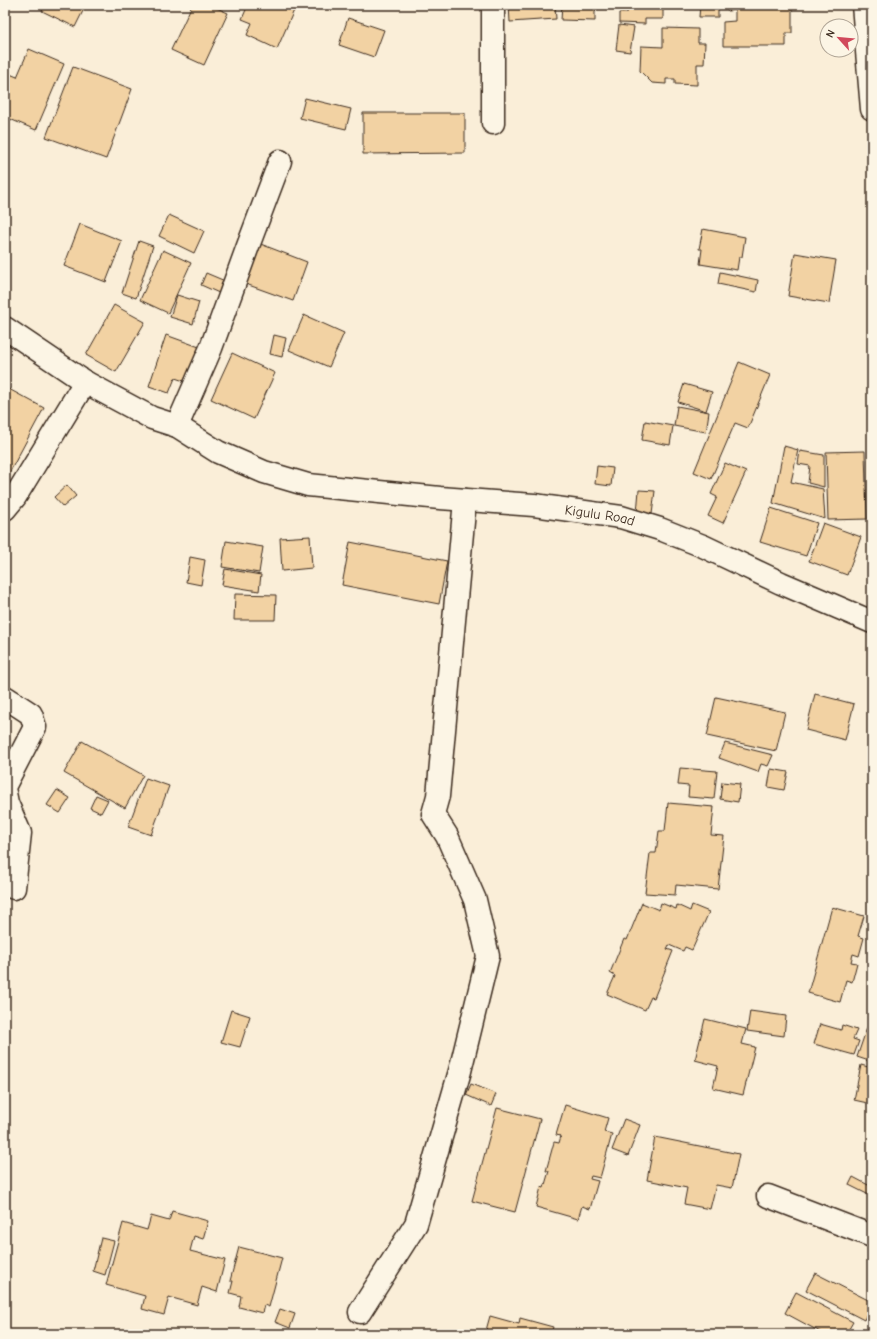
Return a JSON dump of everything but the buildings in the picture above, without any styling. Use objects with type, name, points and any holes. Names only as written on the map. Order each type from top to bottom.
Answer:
[{"type":"street","points":[[493,5],[493,123]]},
{"type":"street","points":[[863,5],[872,109]]},
{"type":"street","points":[[177,426],[211,348],[280,162]]},
{"type":"street","name":"Kigulu Road","points":[[5,328],[85,382],[152,418],[177,426],[218,452],[264,472],[308,485],[534,505],[621,517],[660,529],[703,546],[781,583],[872,622]]},
{"type":"street","points":[[5,509],[15,497],[85,382]]},
{"type":"street","points":[[360,1312],[416,1224],[460,1071],[488,956],[474,900],[447,836],[433,814],[439,788],[465,500]]},
{"type":"street","points":[[5,697],[31,714],[35,727],[5,785]]},
{"type":"street","points":[[5,793],[7,803],[20,833],[14,888]]},
{"type":"street","points":[[768,1196],[872,1236]]}]
